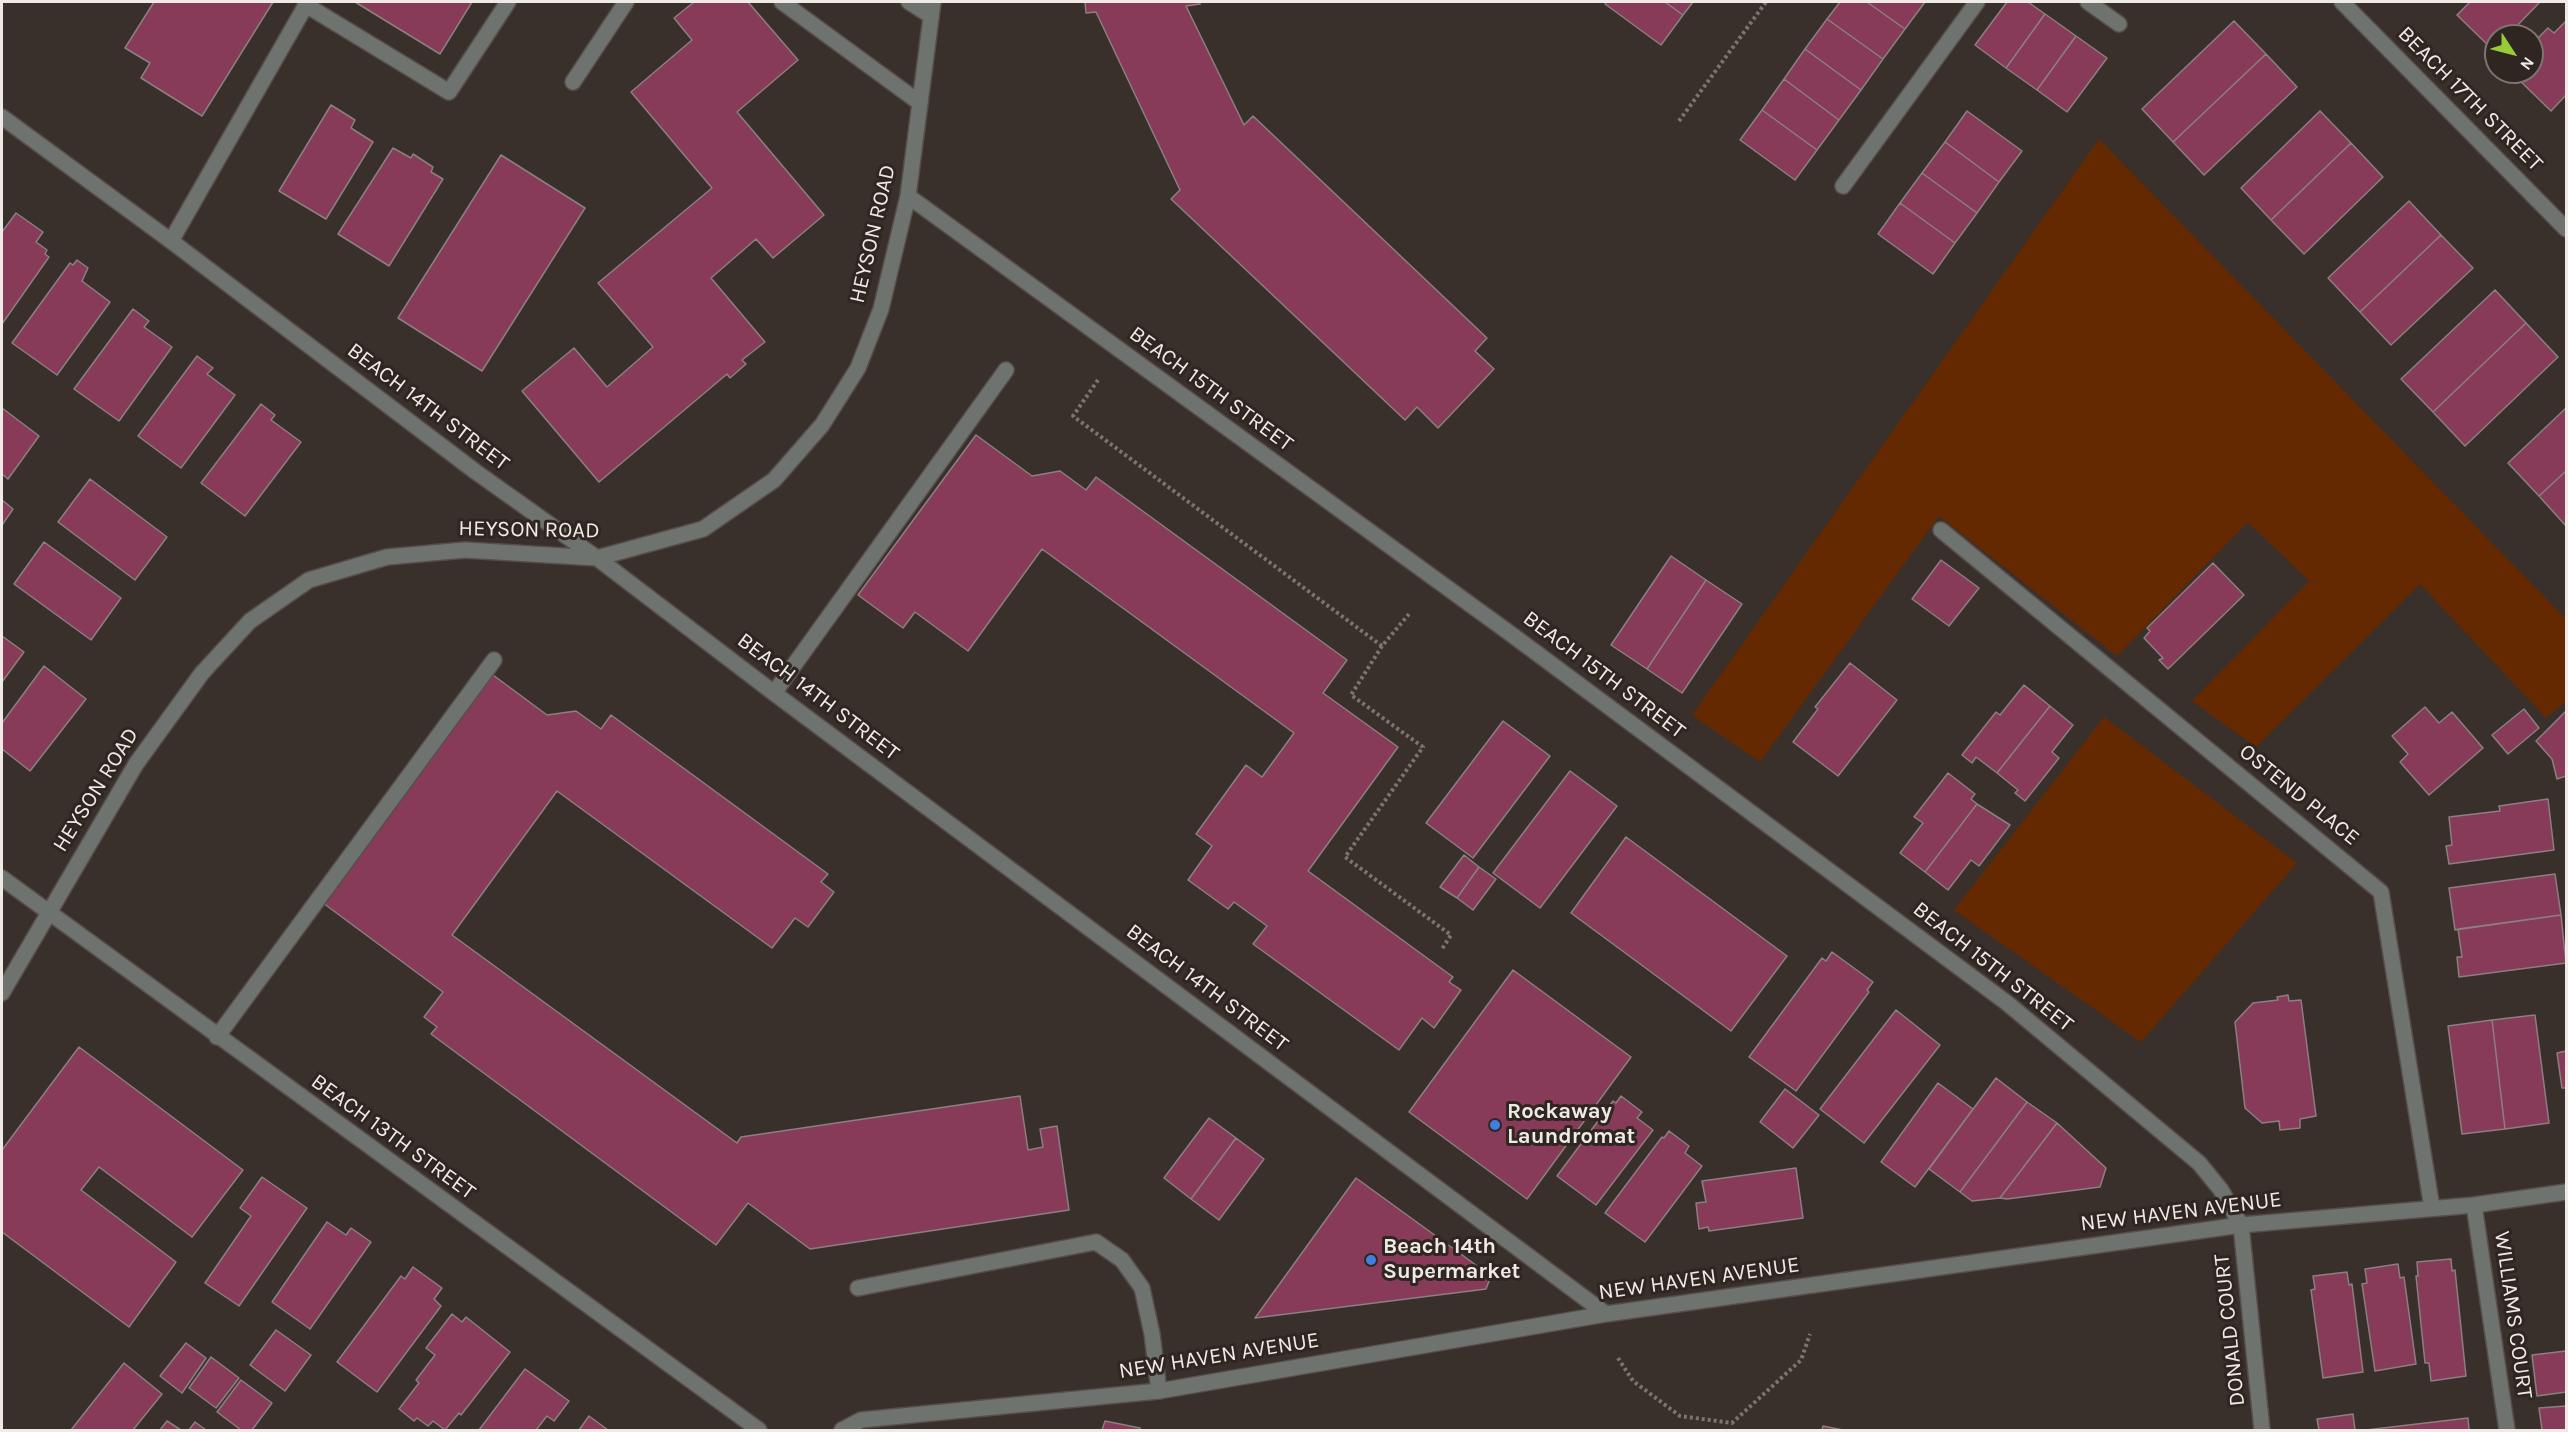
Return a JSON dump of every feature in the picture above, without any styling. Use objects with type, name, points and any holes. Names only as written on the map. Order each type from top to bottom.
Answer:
[{"type":"street","points":[[171,241],[306,5],[449,92],[508,2]]},
{"type":"street","points":[[573,82],[626,2]]},
{"type":"street","points":[[782,2],[920,103]]},
{"type":"street","points":[[909,2],[932,9]]},
{"type":"street","points":[[1843,186],[1977,2]]},
{"type":"street","points":[[2088,2],[2119,24]]},
{"type":"street","name":"BEACH 17TH STREET","points":[[2342,2],[2566,229]]},
{"type":"street","name":"HEYSON ROAD","points":[[2,993],[136,764],[202,673],[250,621],[309,580],[387,557],[465,550],[597,558],[704,529],[774,480],[822,425],[858,368],[881,309],[908,196],[932,9]]},
{"type":"street","name":"BEACH 14TH STREET","points":[[2,117],[171,241],[476,472],[597,558],[774,693],[1606,1314]]},
{"type":"street","name":"BEACH 15TH STREET","points":[[908,196],[1515,637],[2007,1003],[2199,1164],[2221,1190],[2241,1225]]},
{"type":"street","points":[[774,693],[1006,370]]},
{"type":"street","name":"OSTEND PLACE","points":[[1941,530],[2381,892],[2432,1208]]},
{"type":"street","points":[[217,1037],[494,660]]},
{"type":"street","name":"BEACH 13TH STREET","points":[[2,878],[759,1431]]},
{"type":"street","name":"NEW HAVEN AVENUE","points":[[842,1431],[861,1419],[1159,1391],[1606,1314],[2241,1225],[2474,1205],[2566,1192]]},
{"type":"street","name":"WILLIAMS COURT","points":[[2474,1205],[2507,1431]]},
{"type":"street","name":"DONALD COURT","points":[[2241,1225],[2262,1431]]},
{"type":"street","points":[[858,1288],[1096,1242],[1122,1260],[1142,1288],[1152,1335],[1159,1391]]},
{"type":"path","points":[[1680,121],[1766,2]]},
{"type":"path","points":[[1098,380],[1073,416],[1383,646]]},
{"type":"path","points":[[1409,614],[1383,646],[1351,695],[1423,747],[1345,857],[1451,935],[1442,949]]},
{"type":"path","points":[[1618,1358],[1633,1381],[1680,1416],[1732,1423],[1800,1360],[1810,1334]]},
{"type":"shaded area","points":[[2099,139],[2566,619],[2566,701],[2546,718],[2420,584],[2256,747],[2192,701],[2309,581],[2248,522],[2117,656],[1939,516],[1760,762],[1692,715]]},
{"type":"shaded area","points":[[2104,717],[2297,863],[2141,1042],[1954,910]]},
{"type":"building","points":[[154,2],[273,2],[202,116],[141,78],[150,63],[125,48]]},
{"type":"building","points":[[355,2],[472,2],[440,54]]},
{"type":"building","points":[[694,2],[748,2],[798,60],[737,112],[824,215],[773,258],[756,239],[711,278],[765,342],[742,360],[746,364],[730,378],[727,374],[599,482],[522,391],[574,348],[607,387],[653,347],[598,283],[712,188],[631,92],[692,40],[674,18]]},
{"type":"building","points":[[1085,2],[1200,2],[1200,4],[1186,6],[1244,125],[1253,116],[1487,338],[1475,351],[1494,369],[1438,428],[1417,407],[1405,420],[1171,199],[1180,190],[1096,12],[1086,13]]},
{"type":"building","points":[[1607,2],[1665,2],[1683,15],[1661,45],[1605,4]]},
{"type":"building","points":[[1665,2],[1693,2],[1683,15]]},
{"type":"building","points":[[1840,2],[1867,2],[1905,29],[1883,59],[1827,19]]},
{"type":"building","points":[[1867,2],[1925,2],[1905,29]]},
{"type":"building","points":[[2007,2],[2028,2],[2045,14],[2006,68],[1975,45]]},
{"type":"building","points":[[2470,2],[2540,2],[2519,24],[2484,24],[2484,41],[2457,15]]},
{"type":"building","points":[[2045,14],[2076,36],[2037,90],[2006,68]]},
{"type":"building","points":[[1827,19],[1883,59],[1861,90],[1805,49]]},
{"type":"building","points":[[2234,21],[2266,54],[2173,142],[2142,109]]},
{"type":"building","points":[[2566,21],[2566,95],[2551,111],[2523,84],[2544,84],[2544,32],[2548,28],[2554,33]]},
{"type":"building","points":[[2076,36],[2107,58],[2067,112],[2037,90]]},
{"type":"building","points":[[1805,49],[1861,90],[1839,120],[1784,79]]},
{"type":"building","points":[[2266,54],[2297,87],[2204,175],[2173,142]]},
{"type":"building","points":[[1784,79],[1839,120],[1817,150],[1762,110]]},
{"type":"building","points":[[331,105],[355,120],[351,128],[373,142],[326,219],[279,191]]},
{"type":"building","points":[[1762,110],[1817,150],[1795,180],[1740,140]]},
{"type":"building","points":[[1967,111],[2022,151],[1999,182],[1945,142]]},
{"type":"building","points":[[2320,111],[2351,143],[2271,220],[2241,188]]},
{"type":"building","points":[[1945,142],[1999,182],[1977,213],[1922,173]]},
{"type":"building","points":[[2351,143],[2383,177],[2304,254],[2271,220]]},
{"type":"building","points":[[393,148],[411,158],[413,154],[433,167],[431,172],[443,179],[389,266],[338,234]]},
{"type":"building","points":[[501,155],[585,208],[482,371],[398,318]]},
{"type":"building","points":[[1922,173],[1977,213],[1955,243],[1900,203]]},
{"type":"building","points":[[2409,201],[2441,235],[2360,312],[2328,278]]},
{"type":"building","points":[[1900,203],[1955,243],[1933,274],[1878,234]]},
{"type":"building","points":[[16,213],[43,232],[36,242],[47,250],[45,254],[49,257],[2,324],[2,232]]},
{"type":"building","points":[[2441,235],[2473,268],[2391,345],[2360,312]]},
{"type":"building","points":[[77,260],[88,268],[82,281],[110,302],[57,375],[12,343],[70,263],[73,265]]},
{"type":"building","points":[[2495,290],[2526,323],[2433,412],[2401,379]]},
{"type":"building","points":[[133,309],[149,321],[144,327],[172,347],[119,421],[74,389]]},
{"type":"building","points":[[2526,323],[2558,357],[2465,446],[2433,412]]},
{"type":"building","points":[[197,356],[213,368],[207,374],[235,395],[181,468],[138,436]]},
{"type":"building","points":[[261,404],[275,415],[271,420],[301,442],[245,516],[201,483]]},
{"type":"building","points":[[2,408],[39,436],[8,479],[2,474]]},
{"type":"building","points":[[2566,408],[2566,471],[2539,496],[2508,463]]},
{"type":"building","points":[[976,435],[1032,476],[1060,471],[1086,490],[1096,477],[1347,660],[1323,693],[1398,747],[1308,871],[1453,977],[1449,982],[1461,990],[1434,1028],[1422,1018],[1399,1050],[1253,944],[1267,926],[1234,902],[1228,909],[1188,880],[1212,846],[1196,834],[1246,765],[1262,777],[1294,733],[1042,549],[968,651],[915,612],[903,628],[858,595]]},
{"type":"building","points":[[2566,471],[2566,526],[2539,496]]},
{"type":"building","points":[[90,479],[167,537],[135,580],[58,522]]},
{"type":"building","points":[[2,500],[13,509],[2,525]]},
{"type":"building","points":[[44,542],[121,598],[91,640],[14,584]]},
{"type":"building","points":[[1671,556],[1706,580],[1647,669],[1611,645]]},
{"type":"building","points":[[1941,560],[1979,588],[1949,626],[1912,599]]},
{"type":"building","points":[[2213,563],[2244,595],[2168,669],[2159,660],[2163,658],[2144,638],[2150,631],[2147,628]]},
{"type":"building","points":[[1706,580],[1742,604],[1682,693],[1647,669]]},
{"type":"building","points":[[2,636],[24,652],[2,682]]},
{"type":"building","points":[[1850,663],[1897,700],[1838,776],[1793,742],[1818,709],[1815,707]]},
{"type":"building","points":[[44,666],[86,699],[30,771],[2,749],[2,723]]},
{"type":"building","points":[[493,675],[547,715],[576,711],[601,729],[611,715],[828,874],[821,882],[834,892],[808,927],[795,918],[772,948],[557,791],[452,935],[737,1143],[741,1137],[1020,1096],[1028,1150],[1043,1147],[1040,1129],[1057,1126],[1069,1210],[810,1249],[748,1203],[716,1245],[431,1034],[437,1027],[424,1017],[443,992],[323,903]]},
{"type":"building","points":[[2024,685],[2050,706],[1997,773],[1976,757],[1972,763],[1962,755],[1996,712],[2000,715]]},
{"type":"building","points":[[2050,706],[2073,725],[2052,752],[2059,758],[2025,801],[2015,793],[2018,790],[1997,773]]},
{"type":"building","points":[[2425,707],[2439,723],[2452,712],[2483,748],[2429,795],[2400,762],[2408,754],[2392,736]]},
{"type":"building","points":[[2524,709],[2539,728],[2508,754],[2492,735]]},
{"type":"building","points":[[2566,711],[2566,776],[2557,779],[2552,759],[2536,741]]},
{"type":"building","points":[[1503,721],[1550,756],[1473,858],[1426,823]]},
{"type":"building","points":[[1570,771],[1617,806],[1540,908],[1493,873]]},
{"type":"building","points":[[1948,773],[1975,794],[1971,799],[1977,804],[1925,872],[1900,853],[1923,823],[1914,817]]},
{"type":"building","points":[[2548,799],[2554,850],[2449,864],[2446,846],[2452,845],[2449,817],[2500,811],[2499,806]]},
{"type":"building","points":[[1977,804],[2010,825],[1979,866],[1971,860],[1948,890],[1925,872]]},
{"type":"building","points":[[1626,837],[1787,956],[1731,1031],[1571,913]]},
{"type":"building","points":[[1464,855],[1479,867],[1457,898],[1440,887]]},
{"type":"building","points":[[1479,867],[1496,879],[1473,910],[1457,898]]},
{"type":"building","points":[[2555,874],[2561,915],[2455,930],[2449,888]]},
{"type":"building","points":[[2561,915],[2566,963],[2459,977],[2457,957],[2462,957],[2458,929]]},
{"type":"building","points":[[1832,952],[1873,982],[1867,990],[1869,992],[1796,1091],[1749,1057],[1822,958],[1826,961]]},
{"type":"building","points":[[1513,970],[1631,1057],[1527,1199],[1409,1112]]},
{"type":"building","points":[[2288,995],[2289,1001],[2301,1000],[2316,1116],[2300,1119],[2300,1128],[2280,1130],[2279,1121],[2262,1123],[2245,1108],[2235,1022],[2253,1003],[2278,1000],[2277,997]]},
{"type":"building","points":[[1896,1010],[1940,1045],[1864,1143],[1820,1109]]},
{"type":"building","points":[[2535,1015],[2549,1123],[2505,1129],[2492,1020]]},
{"type":"building","points":[[2492,1020],[2505,1129],[2462,1134],[2448,1026]]},
{"type":"building","points":[[79,1047],[243,1170],[192,1237],[99,1167],[81,1190],[176,1262],[129,1327],[2,1232],[2,1150]]},
{"type":"building","points":[[2566,1051],[2566,1088],[2562,1088],[2557,1053]]},
{"type":"building","points":[[1996,1078],[2027,1102],[1960,1192],[1929,1169]]},
{"type":"building","points":[[1938,1083],[1973,1109],[1915,1187],[1881,1162]]},
{"type":"building","points":[[1785,1089],[1819,1115],[1793,1148],[1760,1122]]},
{"type":"building","points":[[1621,1096],[1642,1112],[1637,1118],[1653,1130],[1596,1205],[1557,1176],[1613,1101],[1616,1103]]},
{"type":"building","points":[[2027,1102],[2057,1123],[2000,1198],[1972,1201],[1960,1192]]},
{"type":"building","points":[[1209,1118],[1236,1138],[1191,1199],[1164,1178]]},
{"type":"building","points":[[2057,1123],[2106,1168],[2100,1187],[2000,1198]]},
{"type":"building","points":[[1669,1131],[1689,1146],[1685,1153],[1702,1166],[1645,1242],[1605,1213],[1662,1137],[1664,1138]]},
{"type":"building","points":[[1236,1138],[1264,1159],[1219,1220],[1191,1199]]},
{"type":"building","points":[[1796,1168],[1803,1218],[1709,1231],[1708,1227],[1699,1229],[1696,1203],[1706,1202],[1702,1181]]},
{"type":"building","points":[[262,1177],[307,1208],[239,1306],[205,1283],[251,1216],[240,1208]]},
{"type":"building","points":[[1356,1178],[1491,1276],[1486,1289],[1255,1318]]},
{"type":"building","points":[[327,1222],[346,1235],[351,1228],[371,1242],[310,1329],[272,1302]]},
{"type":"building","points":[[2451,1259],[2452,1271],[2455,1270],[2466,1376],[2431,1381],[2429,1363],[2425,1363],[2416,1276],[2418,1276],[2417,1262]]},
{"type":"building","points":[[2398,1264],[2400,1278],[2404,1277],[2416,1364],[2375,1371],[2362,1284],[2367,1283],[2365,1269]]},
{"type":"building","points":[[413,1267],[442,1288],[434,1299],[441,1306],[377,1392],[337,1362],[401,1276],[405,1279]]},
{"type":"building","points":[[2347,1272],[2349,1285],[2352,1284],[2363,1372],[2323,1378],[2311,1290],[2315,1289],[2313,1276]]},
{"type":"building","points":[[452,1314],[462,1322],[466,1317],[510,1352],[461,1415],[459,1413],[445,1430],[433,1421],[428,1426],[417,1418],[414,1421],[399,1409],[419,1383],[416,1380],[435,1355],[426,1348]]},
{"type":"building","points":[[276,1330],[311,1355],[285,1391],[250,1365]]},
{"type":"building","points":[[186,1343],[206,1358],[182,1393],[160,1376]]},
{"type":"building","points":[[2566,1351],[2566,1392],[2537,1396],[2532,1355]]},
{"type":"building","points":[[211,1357],[239,1378],[216,1408],[189,1388]]},
{"type":"building","points":[[124,1363],[162,1394],[133,1430],[71,1430]]},
{"type":"building","points":[[525,1369],[569,1401],[554,1421],[547,1416],[536,1430],[479,1430]]},
{"type":"building","points":[[241,1380],[272,1403],[252,1430],[241,1430],[217,1412]]},
{"type":"building","points":[[2566,1406],[2566,1430],[2542,1430],[2539,1408]]},
{"type":"building","points":[[2353,1414],[2355,1430],[2319,1430],[2317,1419]]},
{"type":"building","points":[[589,1416],[608,1430],[579,1430]]},
{"type":"building","points":[[2468,1418],[2469,1430],[2366,1430]]},
{"type":"building","points":[[167,1421],[181,1430],[160,1430]]},
{"type":"building","points":[[1105,1421],[1140,1428],[1140,1430],[1102,1430]]},
{"type":"building","points":[[195,1422],[206,1430],[189,1430]]},
{"type":"building","points":[[1823,1426],[1843,1430],[1822,1430]]},
{"type":"place","name":"Rockaway Laundromat","points":[[1495,1125]]},
{"type":"place","name":"Beach 14th Supermarket","points":[[1371,1260]]}]
